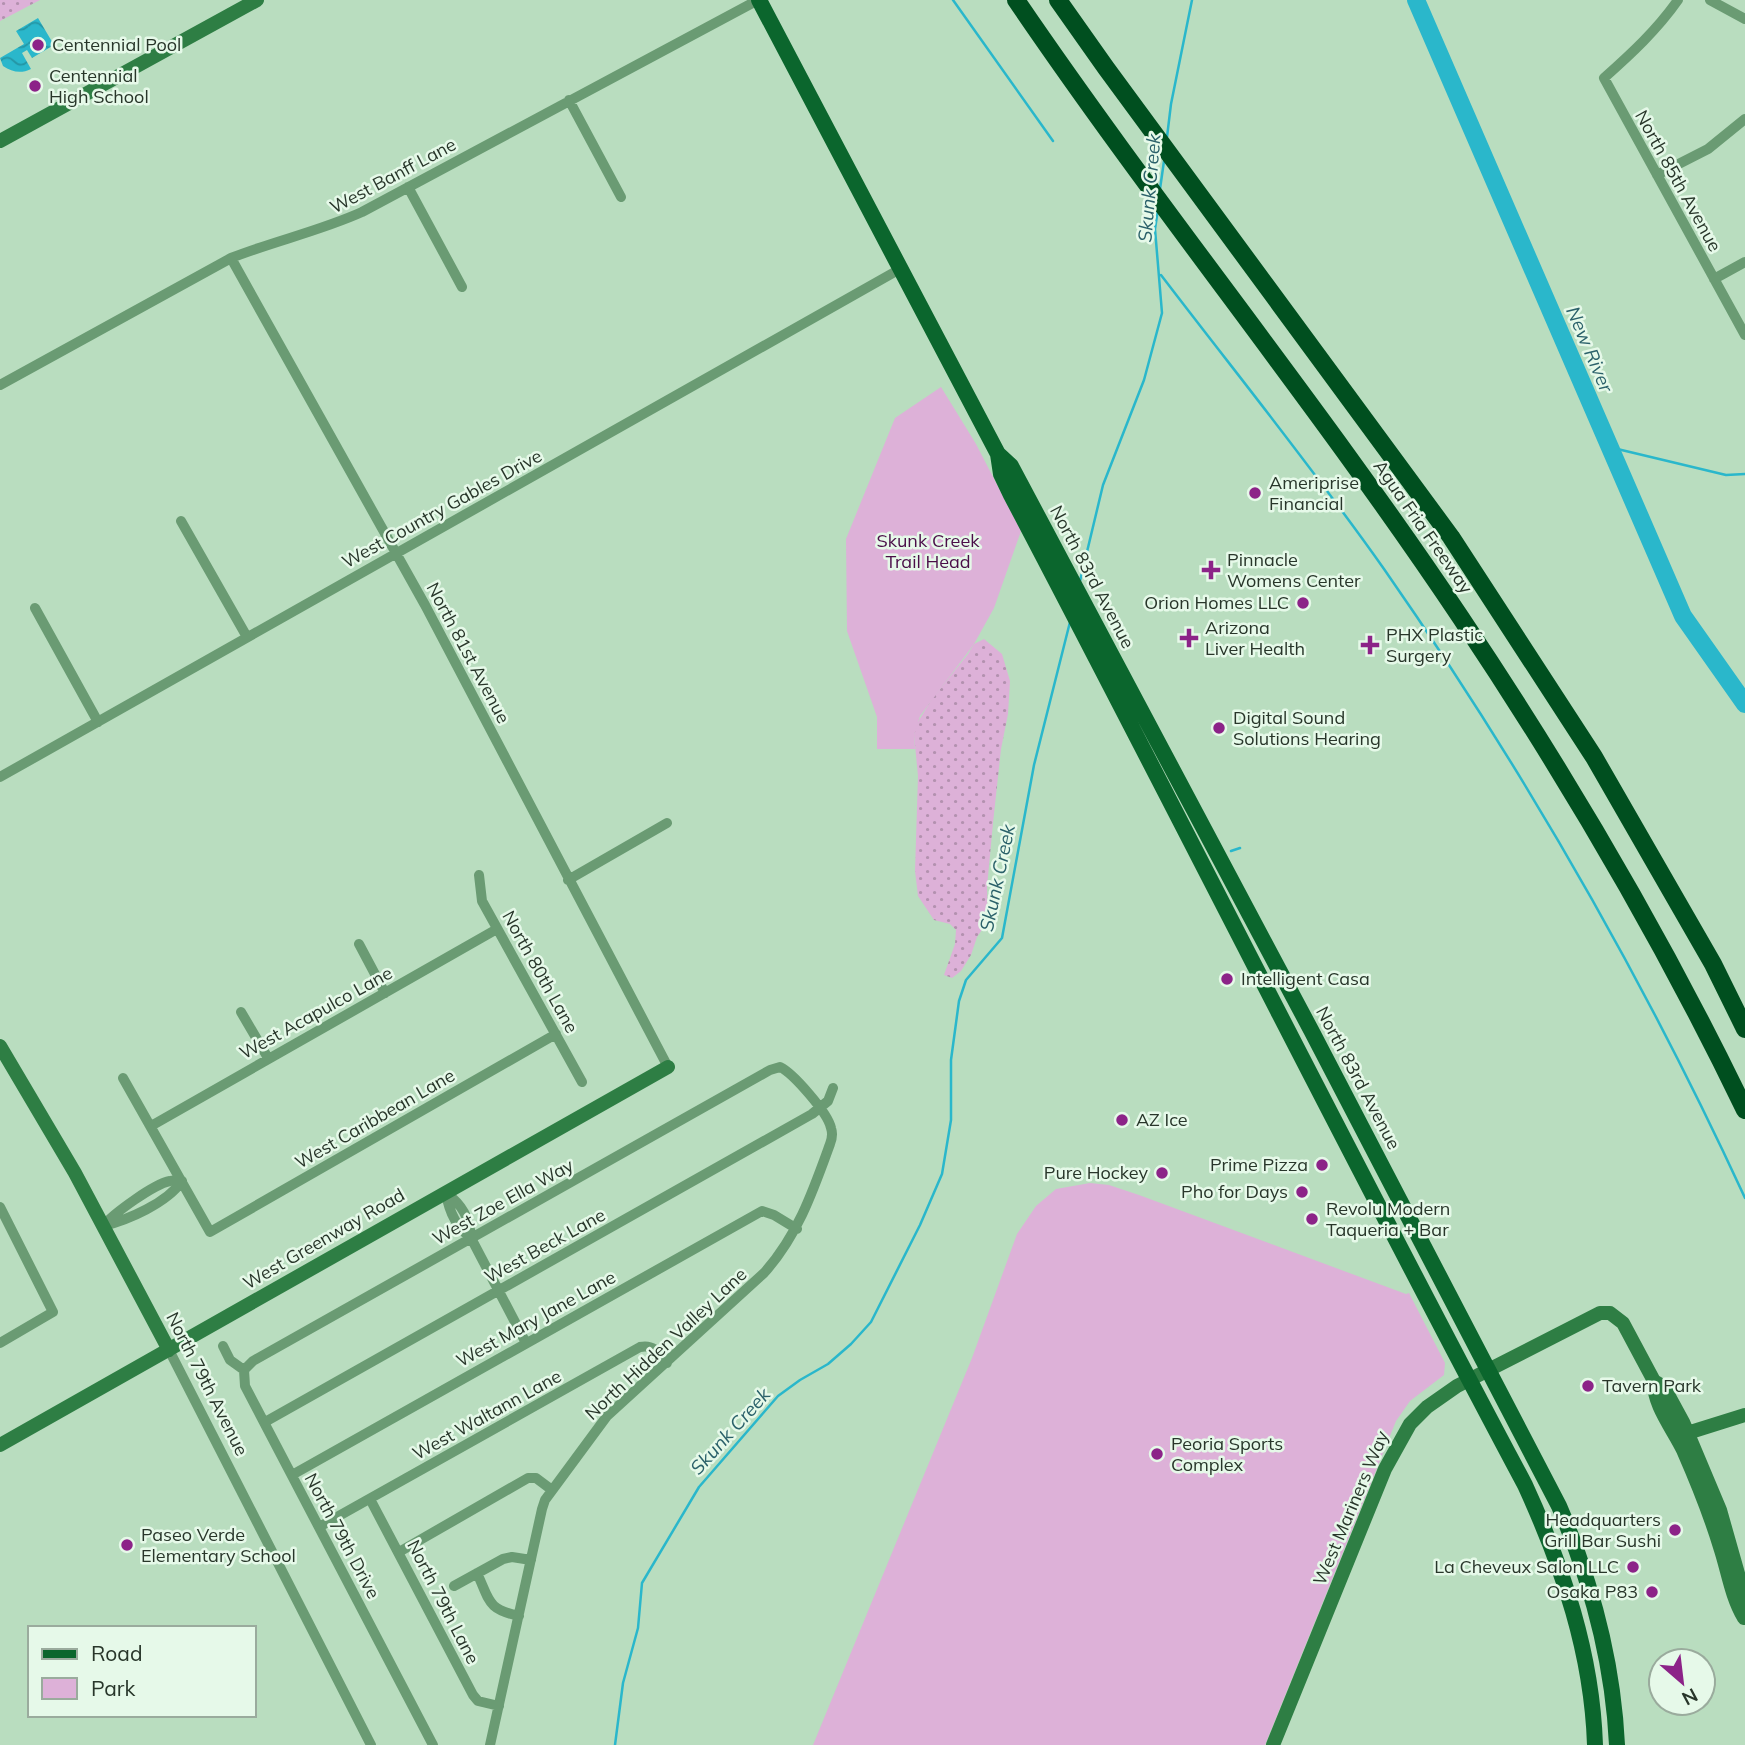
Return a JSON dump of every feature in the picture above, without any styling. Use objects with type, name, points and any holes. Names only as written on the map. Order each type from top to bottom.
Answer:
[{"type":"highway","name":"Agua Fria Freeway","points":[[1016,0],[1102,123],[1242,310],[1446,595],[1574,796],[1654,935],[1745,1110]]},
{"type":"highway","name":"Agua Fria Freeway","points":[[1058,0],[1451,537],[1594,757],[1713,964],[1745,1029]]},
{"type":"main road","name":"North 83rd Avenue","points":[[759,0],[998,454],[1011,466],[1017,477],[1559,1506],[1587,1577],[1608,1658],[1617,1745]]},
{"type":"main road","name":"North 83rd Avenue","points":[[998,454],[1001,474],[1011,495],[1525,1485],[1560,1566],[1576,1617],[1587,1666],[1595,1745]]},
{"type":"street","points":[[0,141],[257,0]]},
{"type":"street","name":"West Banff Lane","points":[[0,386],[195,275],[265,245],[331,226],[362,212],[759,0]]},
{"type":"street","name":"North 85th Avenue","points":[[1678,0],[1630,55],[1604,78],[1745,335]]},
{"type":"street","points":[[1710,0],[1745,19]]},
{"type":"street","points":[[569,100],[621,197]]},
{"type":"street","points":[[1657,175],[1708,149],[1745,119]]},
{"type":"street","points":[[408,187],[462,287]]},
{"type":"street","name":"North 81st Avenue","points":[[231,258],[396,553],[668,1067]]},
{"type":"street","points":[[1714,279],[1745,262]]},
{"type":"street","name":"West Country Gables Drive","points":[[0,776],[900,269]]},
{"type":"street","points":[[181,521],[247,637]]},
{"type":"street","points":[[36,608],[97,722]]},
{"type":"street","points":[[568,880],[667,823]]},
{"type":"street","name":"North 80th Lane","points":[[479,874],[482,901],[582,1082]]},
{"type":"street","name":"West Acapulco Lane","points":[[151,1126],[497,929]]},
{"type":"street","points":[[359,944],[385,993]]},
{"type":"street","points":[[241,1012],[268,1058]]},
{"type":"street","name":"West Caribbean Lane","points":[[182,1181],[210,1232],[556,1034]]},
{"type":"street","name":"North 79th Avenue","points":[[2,1056],[75,1173],[169,1350],[371,1745]]},
{"type":"street","name":"West Greenway Road","points":[[0,1446],[668,1067]]},
{"type":"street","name":"North Hidden Valley Lane","points":[[490,1745],[542,1509],[552,1490],[607,1416],[764,1273],[797,1229],[832,1136],[830,1123],[820,1108],[789,1072],[780,1067]]},
{"type":"street","name":"West Zoe Ella Way","points":[[244,1370],[253,1361],[755,1078],[780,1067]]},
{"type":"street","points":[[103,1226],[124,1221],[144,1210],[175,1192],[182,1181],[123,1078]]},
{"type":"street","name":"West Beck Lane","points":[[265,1422],[820,1108],[832,1094],[833,1088]]},
{"type":"street","points":[[446,1193],[448,1208],[459,1228],[471,1238],[526,1343]]},
{"type":"street","points":[[0,1207],[53,1312],[0,1343]]},
{"type":"street","name":"West Mary Jane Lane","points":[[292,1475],[762,1211],[797,1229]]},
{"type":"street","name":"West Mariners Way","points":[[1273,1745],[1394,1452],[1418,1415],[1436,1400],[1593,1316],[1611,1313],[1627,1328],[1654,1381],[1664,1387],[1682,1435]]},
{"type":"street","name":"West Waltann Lane","points":[[319,1527],[640,1347],[647,1345],[654,1348],[667,1363]]},
{"type":"street","name":"North 79th Drive","points":[[223,1346],[230,1360],[244,1370],[245,1386],[433,1745]]},
{"type":"street","points":[[1682,1435],[1745,1415]]},
{"type":"street","points":[[1682,1435],[1723,1518],[1745,1598]]},
{"type":"street","points":[[1682,1435],[1720,1546],[1735,1604],[1745,1617]]},
{"type":"street","points":[[399,1552],[528,1478],[537,1478],[552,1490]]},
{"type":"street","name":"North 79th Lane","points":[[370,1499],[473,1695],[478,1701],[499,1706]]},
{"type":"street","points":[[454,1586],[512,1557],[531,1560]]},
{"type":"street","points":[[477,1573],[492,1606],[499,1611],[519,1616]]},
{"type":"green space","points":[[0,0],[40,0],[0,21]]},
{"type":"green space","name":"Skunk Creek Trail Head","points":[[941,387],[976,444],[1021,531],[994,608],[974,644],[920,716],[914,735],[915,749],[877,749],[877,717],[847,631],[846,539],[895,418]]},
{"type":"green space","points":[[984,639],[1002,654],[1010,681],[1008,714],[1001,749],[993,823],[987,887],[988,921],[961,971],[952,978],[944,975],[955,944],[956,930],[950,924],[934,920],[918,896],[915,871],[918,776],[914,735],[916,725],[932,699],[974,644]]},
{"type":"green space","name":"Peoria Sports Complex","points":[[1090,1183],[1109,1185],[1139,1195],[1409,1293],[1445,1363],[1444,1375],[1410,1401],[1396,1421],[1265,1745],[813,1745],[972,1358],[1017,1234],[1036,1206],[1056,1189]]},
{"type":"water","name":"Centennial Pool","points":[[38,18],[54,45],[32,58],[27,50],[22,53],[31,69],[27,71],[17,72],[3,66],[0,58],[24,44],[16,31]]},
{"type":"waterway","points":[[953,0],[1053,141]]},
{"type":"waterway","name":"Skunk Creek","points":[[1167,137],[1192,0]]},
{"type":"waterway","name":"New River","points":[[1416,0],[1683,616],[1745,704]]},
{"type":"waterway","name":"Skunk Creek","points":[[1160,189],[1164,161]]},
{"type":"waterway","name":"Skunk Creek","points":[[1080,581],[1103,485],[1144,380],[1162,313],[1155,229],[1158,209]]},
{"type":"waterway","points":[[1161,275],[1357,531],[1484,720],[1532,797],[1623,955],[1745,1198]]},
{"type":"waterway","points":[[1609,447],[1726,475],[1745,474]]},
{"type":"waterway","name":"Skunk Creek","points":[[615,1745],[623,1683],[638,1628],[642,1583],[699,1487],[778,1396],[828,1364],[871,1322],[920,1225],[942,1174],[951,1120],[951,1060],[959,1001],[966,980],[1002,938],[1034,765],[1070,622]]},
{"type":"waterway","points":[[1231,851],[1240,848]]},
{"type":"place","name":"Centennial Pool","points":[[38,45]]},
{"type":"place","name":"Centennial High School","points":[[35,86]]},
{"type":"place","name":"Ameriprise Financial","points":[[1255,493]]},
{"type":"place","name":"Pinnacle Womens Center","points":[[1211,570]]},
{"type":"place","name":"Orion Homes LLC","points":[[1303,603]]},
{"type":"place","name":"Arizona Liver Health","points":[[1189,638]]},
{"type":"place","name":"PHX Plastic Surgery","points":[[1370,645]]},
{"type":"place","name":"Digital Sound Solutions Hearing","points":[[1219,728]]},
{"type":"place","name":"Intelligent Casa","points":[[1227,979]]},
{"type":"place","name":"AZ Ice","points":[[1122,1120]]},
{"type":"place","name":"Prime Pizza","points":[[1322,1165]]},
{"type":"place","name":"Pure Hockey","points":[[1162,1173]]},
{"type":"place","name":"Pho for Days","points":[[1302,1192]]},
{"type":"place","name":"Revolu Modern Taqueria + Bar","points":[[1312,1219]]},
{"type":"place","name":"Tavern Park","points":[[1588,1386]]},
{"type":"place","name":"Peoria Sports Complex","points":[[1157,1454]]},
{"type":"place","name":"Headquarters Grill Bar Sushi","points":[[1675,1530]]},
{"type":"place","name":"Paseo Verde Elementary School","points":[[127,1545]]},
{"type":"place","name":"La Cheveux Salon LLC","points":[[1633,1567]]},
{"type":"place","name":"Osaka P83","points":[[1652,1592]]}]
